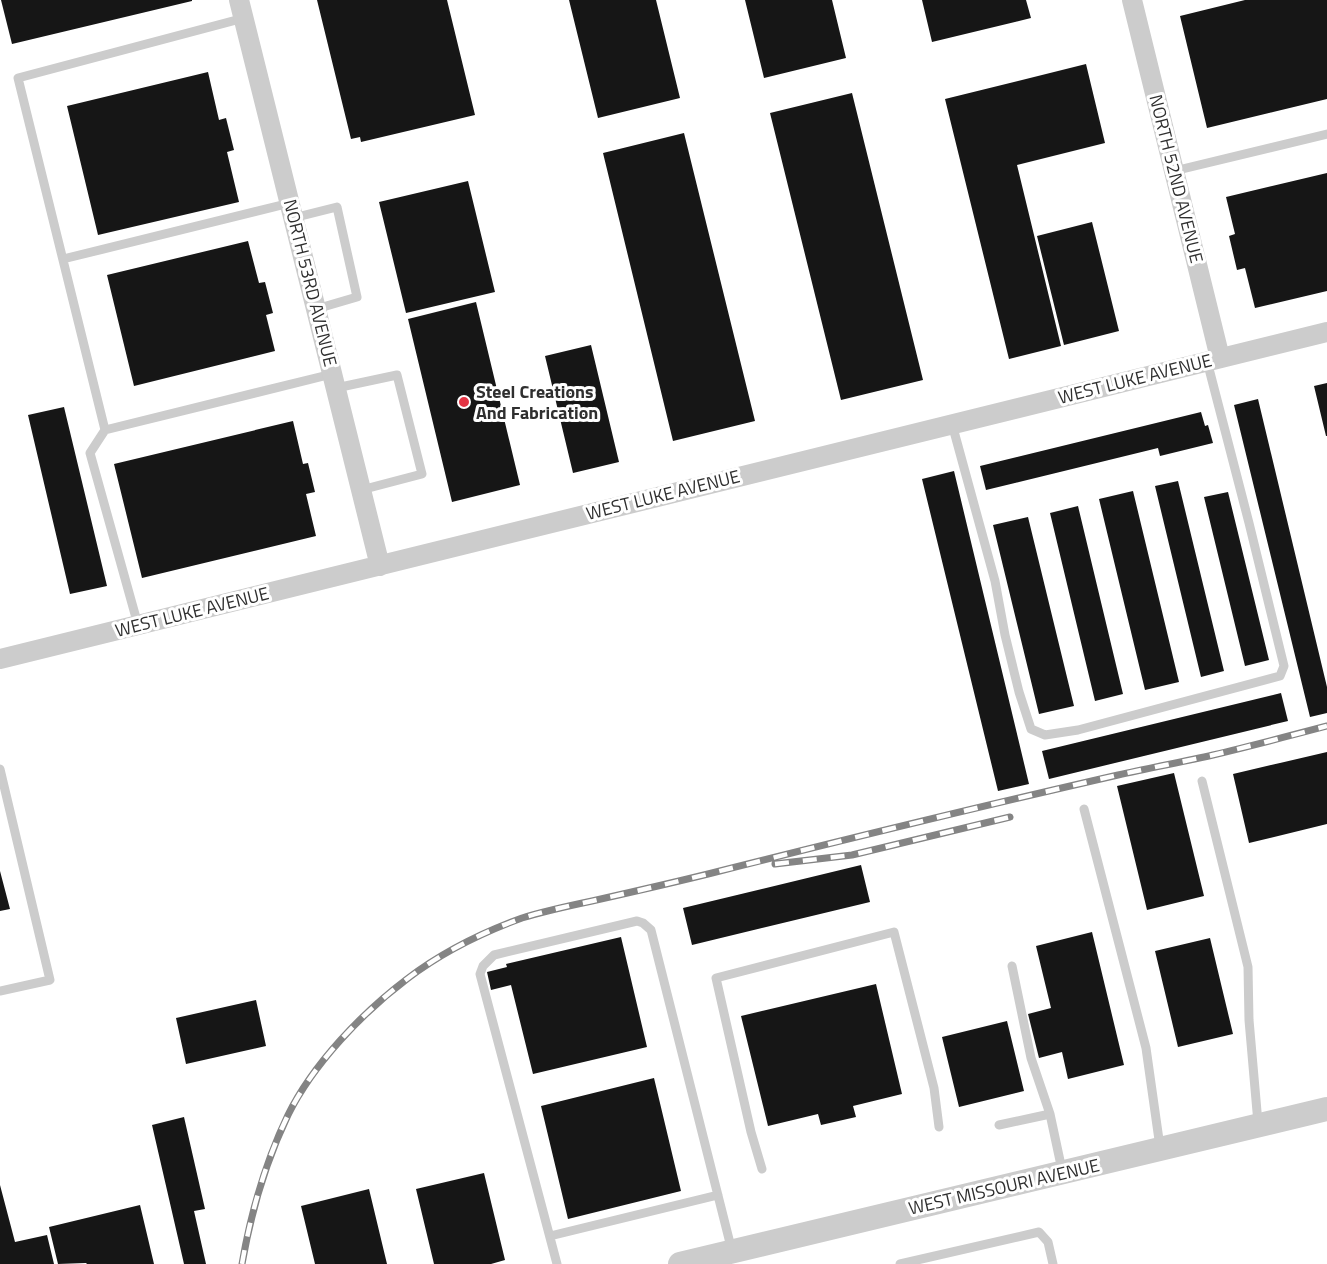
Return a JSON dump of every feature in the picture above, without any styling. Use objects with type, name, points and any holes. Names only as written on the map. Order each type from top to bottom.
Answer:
[{"type":"street","name":"NORTH 52ND AVENUE","points":[[1135,1],[1174,171],[1213,360]]},
{"type":"street","name":"NORTH 53RD AVENUE","points":[[242,9],[380,566]]},
{"type":"street","name":"WEST LUKE AVENUE","points":[[0,659],[1327,332]]},
{"type":"street","name":"WEST MISSOURI AVENUE","points":[[680,1264],[1327,1109]]},
{"type":"lane","points":[[105,430],[18,78],[242,9]]},
{"type":"lane","points":[[1174,171],[1327,134]]},
{"type":"lane","points":[[63,259],[292,210],[338,207],[357,297],[316,309]]},
{"type":"lane","points":[[952,424],[995,581],[1005,635],[1031,729],[1045,735],[1078,730],[1280,676],[1284,666],[1213,360]]},
{"type":"lane","points":[[138,625],[90,453],[105,430],[334,381],[397,375],[422,474],[362,490]]},
{"type":"lane","points":[[0,769],[50,980],[0,990]]},
{"type":"lane","points":[[1202,781],[1248,967],[1249,1020],[1258,1126]]},
{"type":"lane","points":[[1084,809],[1146,1048],[1160,1149]]},
{"type":"lane","points":[[557,1264],[480,974],[483,966],[494,955],[637,921],[643,922],[651,930],[732,1252]]},
{"type":"lane","points":[[762,1169],[751,1132],[716,978],[894,932],[934,1088],[939,1127]]},
{"type":"lane","points":[[1012,966],[1031,1058],[1050,1114],[1063,1172]]},
{"type":"lane","points":[[999,1125],[1050,1114]]},
{"type":"lane","points":[[550,1236],[718,1195]]},
{"type":"lane","points":[[900,1264],[1040,1232],[1048,1242],[1053,1264]]},
{"type":"building","points":[[1,0],[192,0],[192,1],[12,44]]},
{"type":"building","points":[[317,0],[447,0],[475,115],[361,142],[360,137],[351,139]]},
{"type":"building","points":[[569,0],[656,0],[680,98],[598,118]]},
{"type":"building","points":[[745,0],[832,0],[846,58],[764,78]]},
{"type":"building","points":[[922,0],[1026,0],[1031,18],[932,42]]},
{"type":"building","points":[[1245,0],[1327,0],[1327,99],[1207,128],[1180,16]]},
{"type":"building","points":[[1086,64],[1105,143],[1017,165],[1061,346],[1009,359],[945,99]]},
{"type":"building","points":[[208,72],[219,120],[226,118],[234,150],[227,152],[239,202],[98,235],[67,106]]},
{"type":"building","points":[[852,93],[923,380],[841,400],[770,113]]},
{"type":"building","points":[[684,133],[755,421],[673,441],[603,153]]},
{"type":"building","points":[[1327,173],[1327,291],[1255,308],[1245,268],[1237,270],[1229,236],[1235,234],[1226,197]]},
{"type":"building","points":[[468,181],[495,292],[406,313],[379,202]]},
{"type":"building","points":[[1092,222],[1119,331],[1064,345],[1037,236]]},
{"type":"building","points":[[248,241],[259,283],[265,282],[273,313],[266,315],[275,351],[134,386],[107,275]]},
{"type":"building","name":"Steel Creations And Fabrication","points":[[476,302],[520,485],[452,502],[408,319]]},
{"type":"building","points":[[591,345],[619,462],[573,473],[545,356]]},
{"type":"building","points":[[1327,383],[1327,436],[1326,436],[1314,386]]},
{"type":"building","points":[[1258,399],[1327,687],[1327,713],[1310,717],[1234,405]]},
{"type":"building","points":[[64,407],[107,586],[70,594],[28,415]]},
{"type":"building","points":[[1201,412],[1205,426],[1208,425],[1213,443],[1160,456],[1158,448],[986,490],[980,466]]},
{"type":"building","points":[[293,421],[303,464],[308,463],[315,492],[306,494],[316,536],[142,578],[114,464]]},
{"type":"building","points":[[954,471],[1029,784],[998,791],[922,479]]},
{"type":"building","points":[[1178,481],[1224,671],[1201,677],[1155,486]]},
{"type":"building","points":[[1133,491],[1179,682],[1145,690],[1099,499]]},
{"type":"building","points":[[1228,492],[1269,660],[1245,666],[1204,497]]},
{"type":"building","points":[[1078,506],[1123,694],[1095,701],[1050,513]]},
{"type":"building","points":[[1028,517],[1074,706],[1039,714],[993,525]]},
{"type":"building","points":[[1281,693],[1288,721],[1049,779],[1042,751]]},
{"type":"building","points":[[1327,752],[1327,824],[1249,843],[1233,774]]},
{"type":"building","points":[[1174,773],[1204,896],[1147,910],[1117,786]]},
{"type":"building","points":[[861,865],[870,902],[692,945],[683,908]]},
{"type":"building","points":[[0,871],[10,909],[0,911]]},
{"type":"building","points":[[1092,932],[1124,1065],[1068,1079],[1062,1052],[1039,1058],[1028,1014],[1051,1008],[1036,946]]},
{"type":"building","points":[[621,937],[647,1047],[533,1074],[511,985],[491,990],[487,972],[507,967],[506,964]]},
{"type":"building","points":[[1210,938],[1233,1034],[1178,1047],[1155,951]]},
{"type":"building","points":[[876,984],[902,1094],[853,1106],[856,1117],[821,1125],[818,1114],[768,1126],[741,1016]]},
{"type":"building","points":[[256,1000],[266,1046],[186,1064],[176,1018]]},
{"type":"building","points":[[1007,1021],[1024,1091],[959,1107],[942,1037]]},
{"type":"building","points":[[654,1078],[681,1191],[568,1219],[541,1106]]},
{"type":"building","points":[[184,1117],[205,1209],[194,1211],[206,1264],[184,1264],[152,1125]]},
{"type":"building","points":[[484,1173],[505,1260],[491,1264],[434,1264],[416,1189]]},
{"type":"building","points":[[0,1185],[15,1242],[47,1235],[54,1264],[0,1264]]},
{"type":"building","points":[[369,1189],[387,1264],[315,1264],[301,1206]]},
{"type":"building","points":[[140,1205],[154,1264],[58,1264],[49,1227]]},
{"type":"railway","points":[[242,1264],[254,1207],[272,1151],[298,1096],[311,1077],[340,1041],[373,1007],[407,979],[448,952],[477,937],[522,918],[548,911],[1118,775],[1213,755],[1327,726]]},
{"type":"railway","points":[[775,864],[852,855],[1010,817]]},
{"type":"place","name":"Steel Creations And Fabrication","points":[[464,402]]}]
